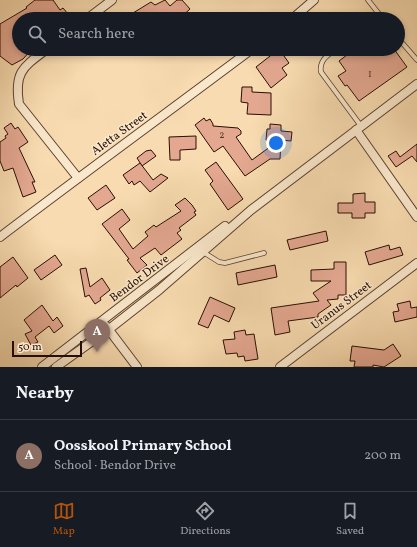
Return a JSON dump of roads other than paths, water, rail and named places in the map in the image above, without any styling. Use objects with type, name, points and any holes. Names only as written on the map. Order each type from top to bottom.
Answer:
[{"type":"street","points":[[96,12],[112,0]]},
{"type":"street","points":[[300,12],[314,0]]},
{"type":"street","points":[[38,56],[29,63],[19,75],[17,91],[19,104],[78,178]]},
{"type":"street","name":"Aletta Street","points":[[0,237],[243,56]]},
{"type":"street","name":"Bendor Drive","points":[[56,367],[108,330],[159,290],[251,210],[417,84]]},
{"type":"street","points":[[358,128],[417,217]]},
{"type":"street","name":"Bendor Drive","points":[[42,367],[239,216],[251,210]]},
{"type":"street","name":"Uranus Street","points":[[280,367],[417,263]]},
{"type":"street","points":[[102,321],[137,367]]},
{"type":"lane","points":[[368,0],[377,12]]},
{"type":"lane","points":[[405,46],[417,60]]},
{"type":"lane","points":[[328,56],[322,61],[320,72],[358,128]]},
{"type":"lane","points":[[203,252],[219,262],[225,263],[264,253]]},
{"type":"place","name":"Oosskool Primary School","points":[[97,352]]}]
